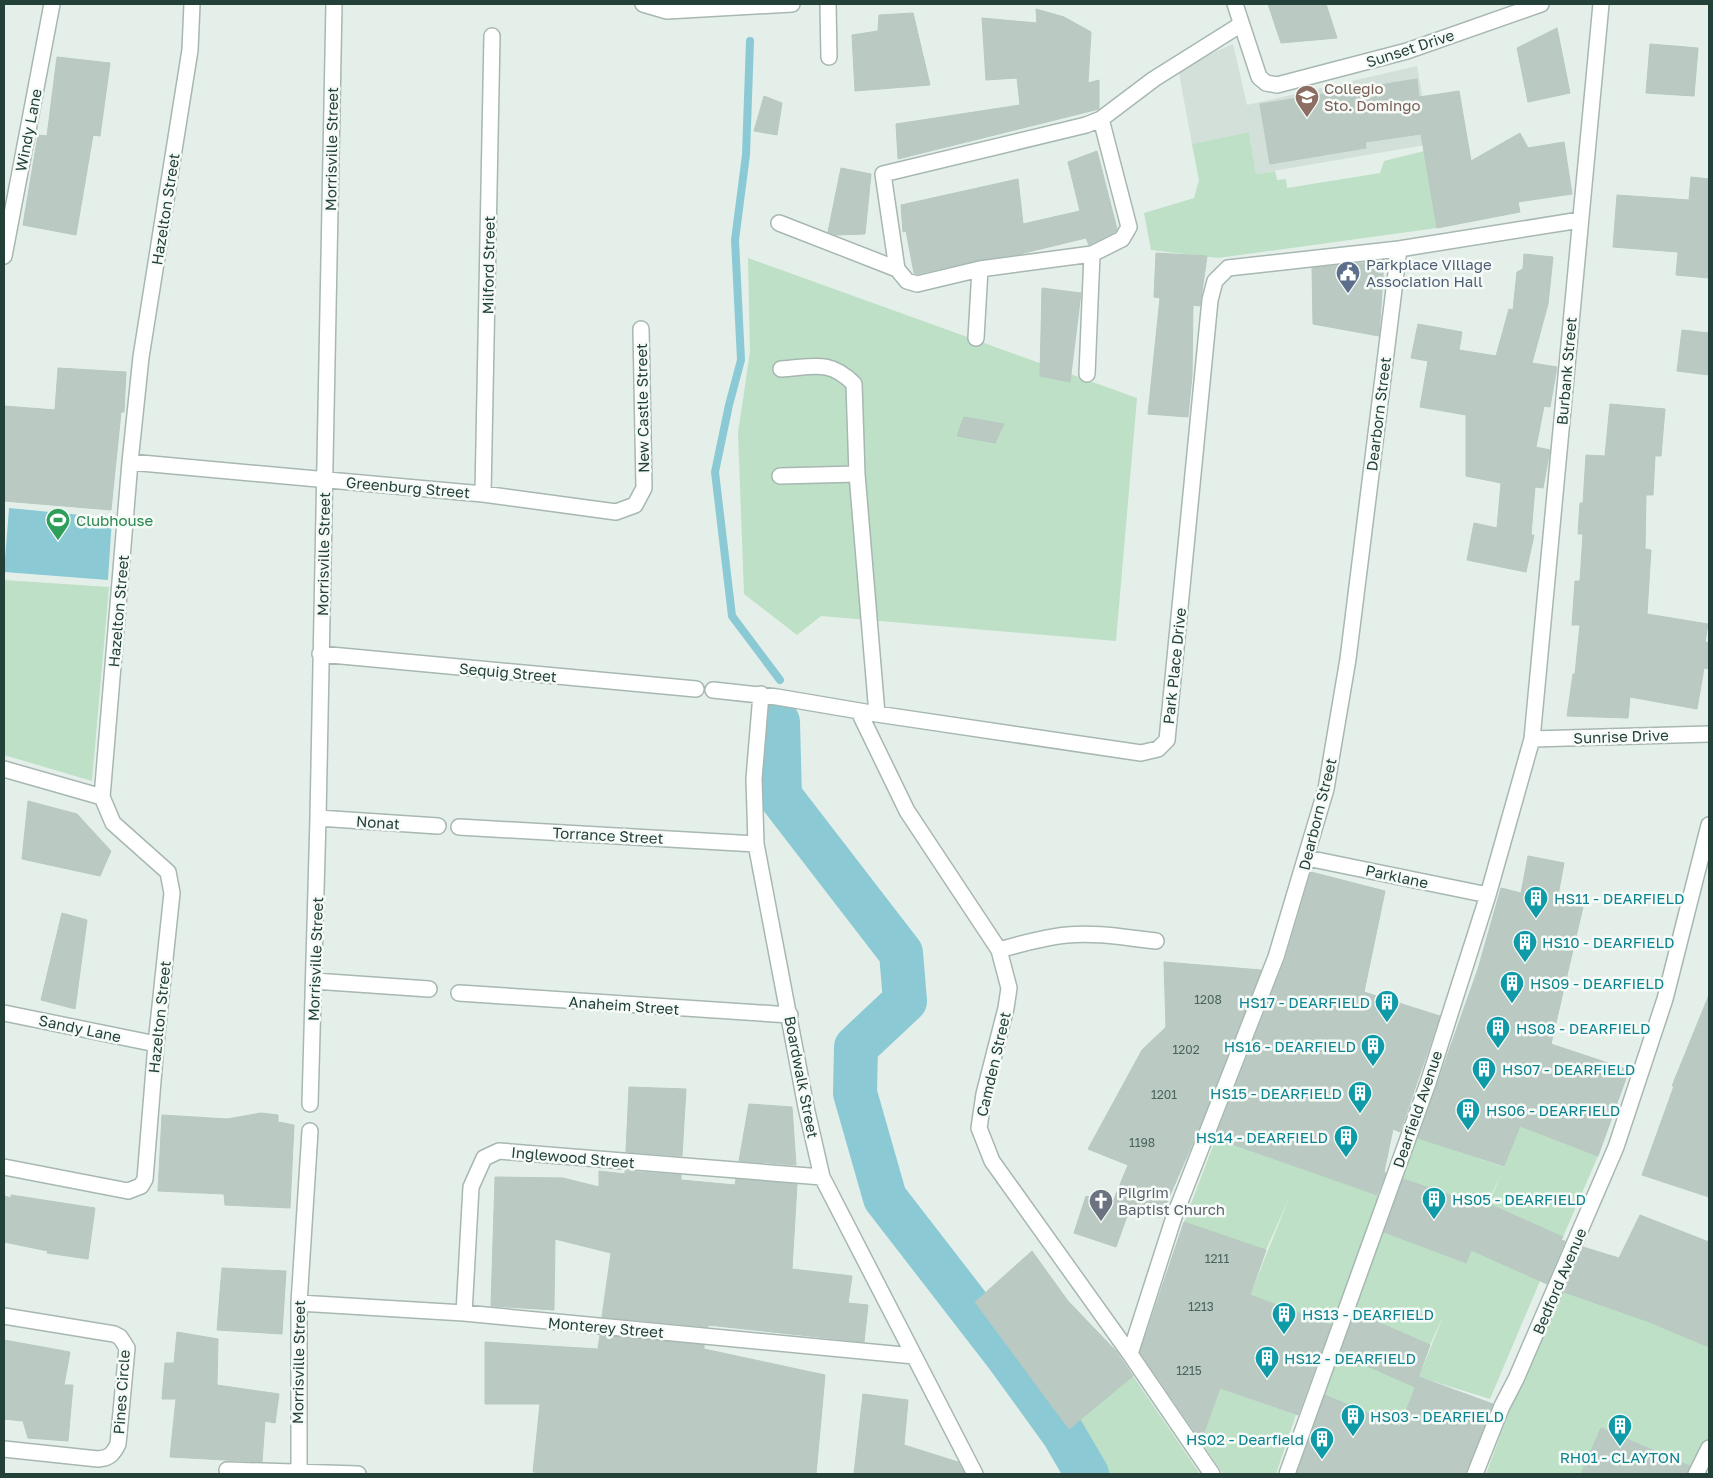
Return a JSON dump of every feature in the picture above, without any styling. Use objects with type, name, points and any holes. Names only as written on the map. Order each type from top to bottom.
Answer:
[{"type":"street","name":"Windy Lane","points":[[4,256],[52,4]]},
{"type":"street","name":"Hazelton Street","points":[[4,1167],[128,1191],[135,1190],[145,1179],[156,1044],[172,893],[171,881],[168,872],[113,823],[102,797],[130,462],[141,356],[190,50],[192,4]]},
{"type":"street","name":"Morrisville Street","points":[[310,1104],[318,818],[334,4]]},
{"type":"street","points":[[643,4],[667,7],[792,4]]},
{"type":"street","points":[[828,4],[829,57]]},
{"type":"street","points":[[897,269],[883,174],[1086,125],[1101,119],[1154,79],[1240,25],[1235,4]]},
{"type":"street","name":"Sunset Drive","points":[[1240,25],[1259,78],[1266,83],[1277,85],[1407,51],[1541,4]]},
{"type":"street","name":"Burbank Street","points":[[1532,739],[1601,4]]},
{"type":"street","name":"Milford Street","points":[[483,494],[492,36]]},
{"type":"street","points":[[779,223],[897,269],[907,281],[917,284],[980,268],[1092,254],[1122,239],[1129,227],[1101,119]]},
{"type":"street","name":"Park Place Drive","points":[[762,694],[859,712],[1141,753],[1158,749],[1167,740],[1210,300],[1215,281],[1228,268],[1398,248],[1580,220]]},
{"type":"street","name":"Dearborn Street","points":[[1130,1354],[1174,1217],[1276,957],[1326,789],[1348,659],[1398,248]]},
{"type":"street","points":[[1087,374],[1092,254]]},
{"type":"street","points":[[976,338],[980,268]]},
{"type":"street","name":"New Castle Street","points":[[641,329],[644,488]]},
{"type":"street","points":[[781,369],[828,366],[842,371],[854,384],[857,474],[877,714]]},
{"type":"street","name":"Greenburg Street","points":[[130,462],[324,478],[483,494],[616,512],[636,505],[644,488]]},
{"type":"street","points":[[780,476],[857,474]]},
{"type":"street","name":"Sequig Street","points":[[320,654],[696,690]]},
{"type":"street","points":[[713,690],[762,694]]},
{"type":"street","name":"Boardwalk Street","points":[[762,694],[754,779],[756,844],[806,1107],[822,1177],[975,1474]]},
{"type":"street","name":"Camden Street","points":[[859,712],[907,811],[999,950],[1009,988],[1006,1008],[984,1094],[979,1128],[992,1161],[1130,1354],[1212,1474]]},
{"type":"street","name":"Sunrise Drive","points":[[1532,739],[1709,734]]},
{"type":"street","name":"Dearfield Avenue","points":[[1287,1474],[1428,1083],[1488,895],[1532,739]]},
{"type":"street","points":[[4,769],[102,797]]},
{"type":"street","name":"Nonat","points":[[318,818],[438,826]]},
{"type":"street","name":"Bedford Avenue","points":[[1475,1474],[1502,1406],[1516,1378],[1616,1147],[1665,999],[1709,825]]},
{"type":"street","name":"Torrance Street","points":[[459,827],[756,844]]},
{"type":"street","name":"Parklane","points":[[1307,858],[1488,895]]},
{"type":"street","points":[[999,950],[1038,939],[1069,935],[1103,935],[1156,941]]},
{"type":"street","points":[[314,981],[429,990]]},
{"type":"street","name":"Anaheim Street","points":[[459,992],[790,1015]]},
{"type":"street","name":"Sandy Lane","points":[[4,1012],[156,1044]]},
{"type":"street","name":"Morrisville Street","points":[[299,1473],[299,1303],[310,1132]]},
{"type":"street","name":"Inglewood Street","points":[[464,1313],[471,1187],[484,1158],[499,1151],[822,1177]]},
{"type":"street","name":"Monterey Street","points":[[299,1303],[464,1313],[914,1356]]},
{"type":"street","name":"Pines Circle","points":[[4,1316],[114,1334],[120,1337],[126,1348],[118,1444],[114,1453],[107,1458],[98,1459],[4,1449]]},
{"type":"street","points":[[1696,1474],[1709,1448]]},
{"type":"street","points":[[227,1470],[358,1474]]},
{"type":"shaded area","name":"Collegio Sto. Domingo","points":[[1233,44],[1247,105],[1417,66],[1431,144],[1256,174],[1249,132],[1192,144],[1178,68]]},
{"type":"green space","points":[[1249,132],[1256,174],[1275,171],[1277,180],[1286,179],[1287,188],[1380,173],[1384,161],[1424,151],[1437,228],[1218,258],[1151,250],[1144,213],[1194,198],[1199,180],[1192,144]]},
{"type":"green space","points":[[748,258],[1137,398],[1116,641],[821,616],[797,635],[744,594],[738,433],[750,352]]},
{"type":"green space","points":[[4,580],[109,587],[92,781],[4,755]]},
{"type":"green space","points":[[1520,1126],[1598,1156],[1563,1237],[1489,1204],[1502,1171],[1486,1208],[1400,1178],[1416,1137],[1504,1167]]},
{"type":"green space","points":[[1216,1138],[1379,1196],[1333,1326],[1250,1295],[1290,1196],[1266,1250],[1184,1222]]},
{"type":"green space","points":[[1382,1231],[1465,1263],[1471,1250],[1540,1281],[1490,1399],[1419,1377],[1444,1314],[1430,1345],[1354,1311]]},
{"type":"green space","points":[[1555,1288],[1647,1321],[1709,1347],[1709,1447],[1698,1469],[1601,1428],[1581,1474],[1486,1474]]},
{"type":"green space","points":[[1339,1353],[1415,1387],[1400,1427],[1325,1395]]},
{"type":"green space","points":[[1133,1376],[1200,1474],[1093,1474],[1063,1433]]},
{"type":"green space","points":[[1220,1388],[1296,1415],[1276,1474],[1223,1474],[1201,1441]]},
{"type":"water","name":"Clubhouse","points":[[9,508],[112,518],[108,580],[4,572]]},
{"type":"building","points":[[1268,4],[1326,4],[1337,38],[1281,43]]},
{"type":"building","points":[[1036,9],[1064,17],[1091,32],[1088,83],[1099,80],[1099,109],[898,159],[896,124],[1020,105],[1017,78],[986,80],[982,18],[1037,23]]},
{"type":"building","points":[[913,13],[930,85],[855,91],[852,35],[878,31],[879,15]]},
{"type":"building","points":[[1557,28],[1570,93],[1528,102],[1517,48]]},
{"type":"building","points":[[1650,44],[1698,48],[1694,96],[1646,93]]},
{"type":"building","points":[[57,57],[110,63],[100,136],[93,135],[76,235],[23,225],[38,135],[47,136]]},
{"type":"building","points":[[1417,79],[1419,97],[1459,91],[1471,161],[1520,133],[1528,148],[1564,142],[1572,194],[1518,202],[1520,212],[1437,228],[1421,134],[1365,142],[1366,148],[1270,164],[1260,104]]},
{"type":"building","points":[[764,96],[782,103],[777,135],[754,131]]},
{"type":"building","points":[[1097,151],[1117,229],[1115,232],[1089,245],[1086,238],[1020,254],[979,260],[917,274],[914,273],[906,231],[903,232],[901,205],[1018,179],[1023,224],[1080,211],[1068,162]]},
{"type":"building","points":[[841,168],[871,174],[865,234],[836,235],[828,232]]},
{"type":"building","points":[[1691,177],[1709,179],[1709,278],[1676,275],[1678,252],[1613,247],[1617,195],[1689,200]]},
{"type":"building","points":[[1156,253],[1207,256],[1200,306],[1193,305],[1192,375],[1188,417],[1148,414],[1160,298],[1154,297]]},
{"type":"building","points":[[1524,254],[1553,257],[1548,304],[1532,363],[1557,367],[1550,407],[1544,406],[1536,447],[1550,450],[1543,488],[1535,487],[1531,535],[1534,535],[1526,572],[1467,560],[1474,523],[1497,528],[1501,483],[1466,476],[1466,415],[1420,407],[1428,361],[1411,358],[1418,324],[1462,332],[1459,350],[1496,356],[1509,309],[1513,310],[1517,272],[1523,269]]},
{"type":"building","name":"Parkplace Village Association Hall","points":[[1384,261],[1379,336],[1313,324],[1312,268]]},
{"type":"building","points":[[1042,288],[1081,293],[1070,382],[1040,376]]},
{"type":"building","points":[[1682,330],[1709,333],[1709,375],[1677,371]]},
{"type":"building","points":[[58,368],[126,372],[124,412],[121,412],[111,510],[4,501],[4,406],[55,410]]},
{"type":"building","points":[[1610,404],[1665,409],[1661,456],[1655,456],[1653,495],[1646,495],[1645,549],[1651,550],[1647,614],[1708,624],[1705,642],[1709,643],[1709,669],[1704,668],[1697,709],[1630,697],[1628,718],[1567,716],[1573,674],[1575,674],[1580,625],[1572,625],[1575,581],[1580,581],[1583,534],[1578,534],[1580,503],[1583,503],[1586,455],[1605,456]]},
{"type":"building","points":[[964,417],[1004,424],[995,443],[957,436]]},
{"type":"building","points":[[28,801],[77,814],[111,851],[100,876],[22,859]]},
{"type":"building","points":[[1528,856],[1564,863],[1557,901],[1583,907],[1551,1044],[1629,1070],[1598,1156],[1520,1126],[1504,1166],[1418,1138],[1478,969],[1501,888],[1521,893]]},
{"type":"building","points":[[1311,872],[1385,891],[1364,992],[1440,1016],[1400,1132],[1393,1129],[1384,1172],[1386,1173],[1377,1195],[1215,1138],[1285,960]]},
{"type":"building","points":[[62,913],[87,920],[75,1009],[41,1000]]},
{"type":"building","points":[[1164,962],[1261,970],[1198,1131],[1160,1218],[1131,1205],[1116,1247],[1074,1233],[1086,1196],[1112,1204],[1128,1165],[1088,1149],[1142,1050],[1166,1027]]},
{"type":"building","points":[[1709,995],[1709,1197],[1642,1175],[1674,1086],[1672,1086]]},
{"type":"building","points":[[629,1087],[686,1089],[682,1156],[626,1152]]},
{"type":"building","points":[[749,1104],[792,1107],[796,1165],[739,1161]]},
{"type":"building","points":[[261,1113],[278,1115],[278,1122],[294,1125],[290,1208],[225,1205],[224,1194],[158,1191],[162,1115],[227,1119]]},
{"type":"building","points":[[599,1171],[625,1174],[625,1171],[681,1175],[681,1180],[735,1185],[736,1179],[797,1184],[792,1269],[852,1276],[848,1303],[868,1305],[864,1342],[708,1325],[708,1327],[602,1317],[611,1253],[555,1239],[554,1310],[491,1306],[495,1177],[563,1178],[599,1187]]},
{"type":"building","points":[[1403,1179],[1487,1208],[1489,1204],[1563,1237],[1561,1240],[1565,1241],[1547,1284],[1471,1250],[1466,1263],[1384,1232]]},
{"type":"building","points":[[11,1195],[95,1208],[88,1259],[47,1253],[48,1251],[4,1242],[4,1196],[11,1198]]},
{"type":"building","points":[[1640,1215],[1709,1242],[1709,1347],[1647,1321],[1564,1292],[1583,1247],[1619,1258]]},
{"type":"building","points":[[1184,1222],[1266,1250],[1250,1295],[1331,1325],[1298,1415],[1220,1388],[1201,1441],[1140,1352]]},
{"type":"building","points":[[1032,1251],[1068,1301],[1116,1351],[1133,1376],[1069,1429],[975,1302]]},
{"type":"building","points":[[222,1268],[286,1271],[282,1334],[217,1330]]},
{"type":"building","points":[[1355,1312],[1430,1345],[1415,1387],[1340,1354]]},
{"type":"building","points":[[177,1332],[218,1339],[217,1385],[279,1394],[275,1423],[265,1421],[262,1462],[170,1457],[176,1399],[162,1399],[165,1363],[174,1363]]},
{"type":"building","points":[[600,1335],[704,1345],[704,1349],[825,1375],[816,1474],[556,1474],[533,1472],[540,1404],[485,1404],[485,1342],[598,1349]]},
{"type":"building","points":[[4,1340],[70,1352],[64,1385],[73,1385],[68,1441],[28,1438],[23,1421],[4,1419]]},
{"type":"building","points":[[1419,1377],[1493,1404],[1465,1474],[1297,1474],[1325,1395],[1400,1427]]},
{"type":"building","points":[[863,1394],[908,1400],[904,1445],[958,1462],[965,1474],[854,1474]]},
{"type":"building","name":"RH01 - CLAYTON","points":[[1601,1428],[1690,1466],[1687,1474],[1581,1474]]},
{"type":"waterway","points":[[750,41],[746,155],[735,240],[741,360],[729,405],[715,472],[732,616],[780,680]]},
{"type":"waterway","points":[[778,722],[780,796],[901,953],[905,1001],[856,1047],[855,1093],[885,1198],[1008,1357],[1063,1433],[1087,1474]]},
{"type":"place","name":"Collegio Sto. Domingo","points":[[1307,118]]},
{"type":"place","name":"Parkplace Village Association Hall","points":[[1348,294]]},
{"type":"place","name":"Clubhouse","points":[[58,541]]},
{"type":"place","name":"HS11 - DEARFIELD","points":[[1536,919]]},
{"type":"place","name":"HS10 - DEARFIELD","points":[[1525,963]]},
{"type":"place","name":"HS09 - DEARFIELD","points":[[1512,1004]]},
{"type":"place","name":"HS17 - DEARFIELD","points":[[1387,1023]]},
{"type":"place","name":"HS08 - DEARFIELD","points":[[1498,1049]]},
{"type":"place","name":"HS16 - DEARFIELD","points":[[1373,1067]]},
{"type":"place","name":"HS07 - DEARFIELD","points":[[1484,1090]]},
{"type":"place","name":"HS15 - DEARFIELD","points":[[1360,1114]]},
{"type":"place","name":"HS06 - DEARFIELD","points":[[1468,1131]]},
{"type":"place","name":"HS14 - DEARFIELD","points":[[1346,1158]]},
{"type":"place","name":"HS05 - DEARFIELD","points":[[1434,1220]]},
{"type":"place","name":"Pilgrim Baptist Church","points":[[1101,1222]]},
{"type":"place","name":"HS13 - DEARFIELD","points":[[1284,1335]]},
{"type":"place","name":"HS12 - DEARFIELD","points":[[1267,1379]]},
{"type":"place","name":"HS03 - DEARFIELD","points":[[1353,1437]]},
{"type":"place","name":"RH01 - CLAYTON","points":[[1620,1447]]},
{"type":"place","name":"HS02 - Dearfield","points":[[1322,1460]]}]
